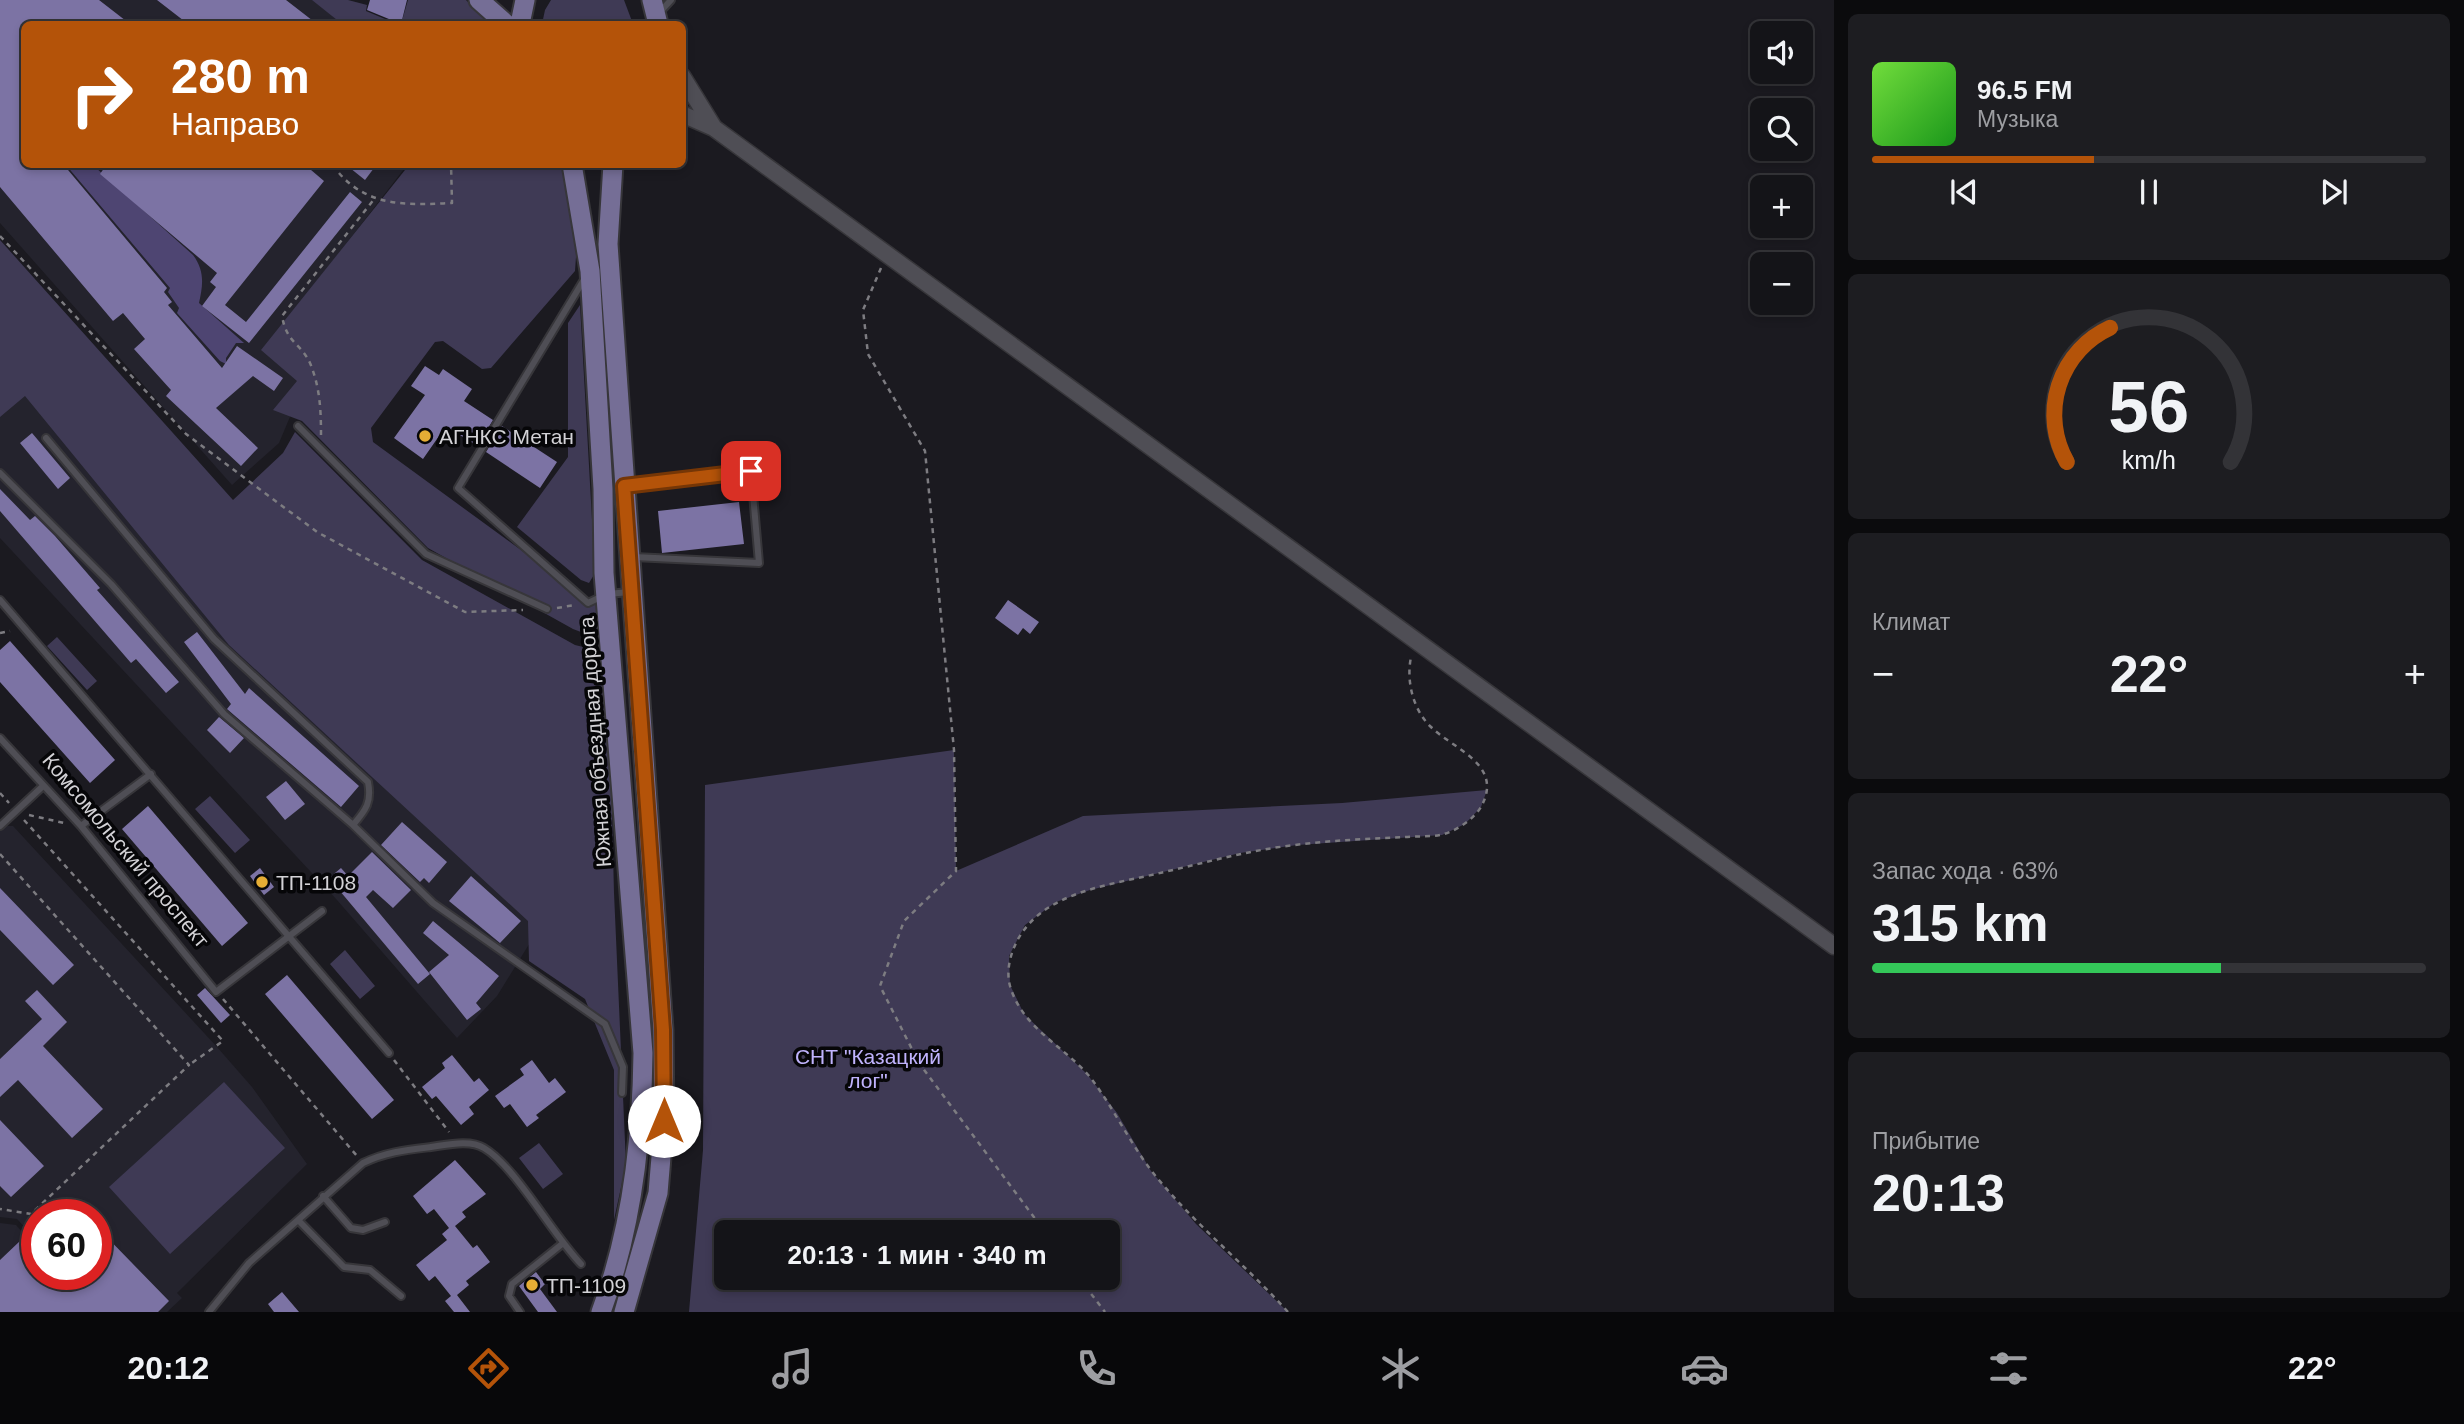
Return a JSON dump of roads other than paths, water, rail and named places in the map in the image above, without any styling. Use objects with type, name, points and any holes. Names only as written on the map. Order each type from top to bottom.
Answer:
[{"type":"main road","points":[[479,0],[503,21]]},
{"type":"main road","points":[[521,21],[526,0]]},
{"type":"main road","name":"Южная объездная дорога","points":[[573,168],[590,271],[607,594],[643,1054],[643,1122],[632,1196],[601,1312]]},
{"type":"main road","points":[[613,168],[608,244],[663,1030],[664,1121],[658,1193],[624,1312]]},
{"type":"street","points":[[686,82],[714,128]]},
{"type":"street","points":[[686,116],[714,128],[1834,946]]},
{"type":"street","points":[[686,124],[714,128]]},
{"type":"street","points":[[610,194],[618,168]]},
{"type":"lane","points":[[590,271],[458,488],[588,603],[607,594],[631,592]]},
{"type":"lane","points":[[298,426],[426,554],[547,610]]},
{"type":"lane","points":[[46,438],[214,639],[368,782],[371,796],[368,807],[353,825]]},
{"type":"lane","points":[[624,486],[751,471],[759,563],[628,557]]},
{"type":"lane","points":[[0,473],[111,584],[224,714],[353,825],[433,903],[605,1024],[623,1067],[622,1093]]},
{"type":"lane","points":[[0,600],[388,1053]]},
{"type":"lane","name":"Комсомольский проспект","points":[[0,738],[81,827],[216,992],[288,937]]},
{"type":"lane","points":[[81,827],[151,774]]},
{"type":"lane","points":[[0,827],[43,786]]},
{"type":"lane","points":[[288,937],[322,911]]},
{"type":"lane","points":[[209,1312],[249,1263],[299,1222],[324,1196],[363,1163],[385,1152],[458,1143],[483,1146],[508,1171],[562,1244],[581,1264]]},
{"type":"lane","points":[[324,1196],[351,1228],[363,1230],[385,1222]]},
{"type":"lane","points":[[299,1222],[345,1267],[370,1270],[401,1296]]},
{"type":"lane","points":[[520,1312],[509,1296],[512,1284],[562,1244]]},
{"type":"place","name":"АГНКС Метан","points":[[425,436]]},
{"type":"place","name":"ТП-1108","points":[[262,882]]},
{"type":"place","name":"ТП-1109","points":[[532,1285]]},
{"type":"park label","name":"СНТ \"Казацкий лог\"","points":[[868,1068]]}]
